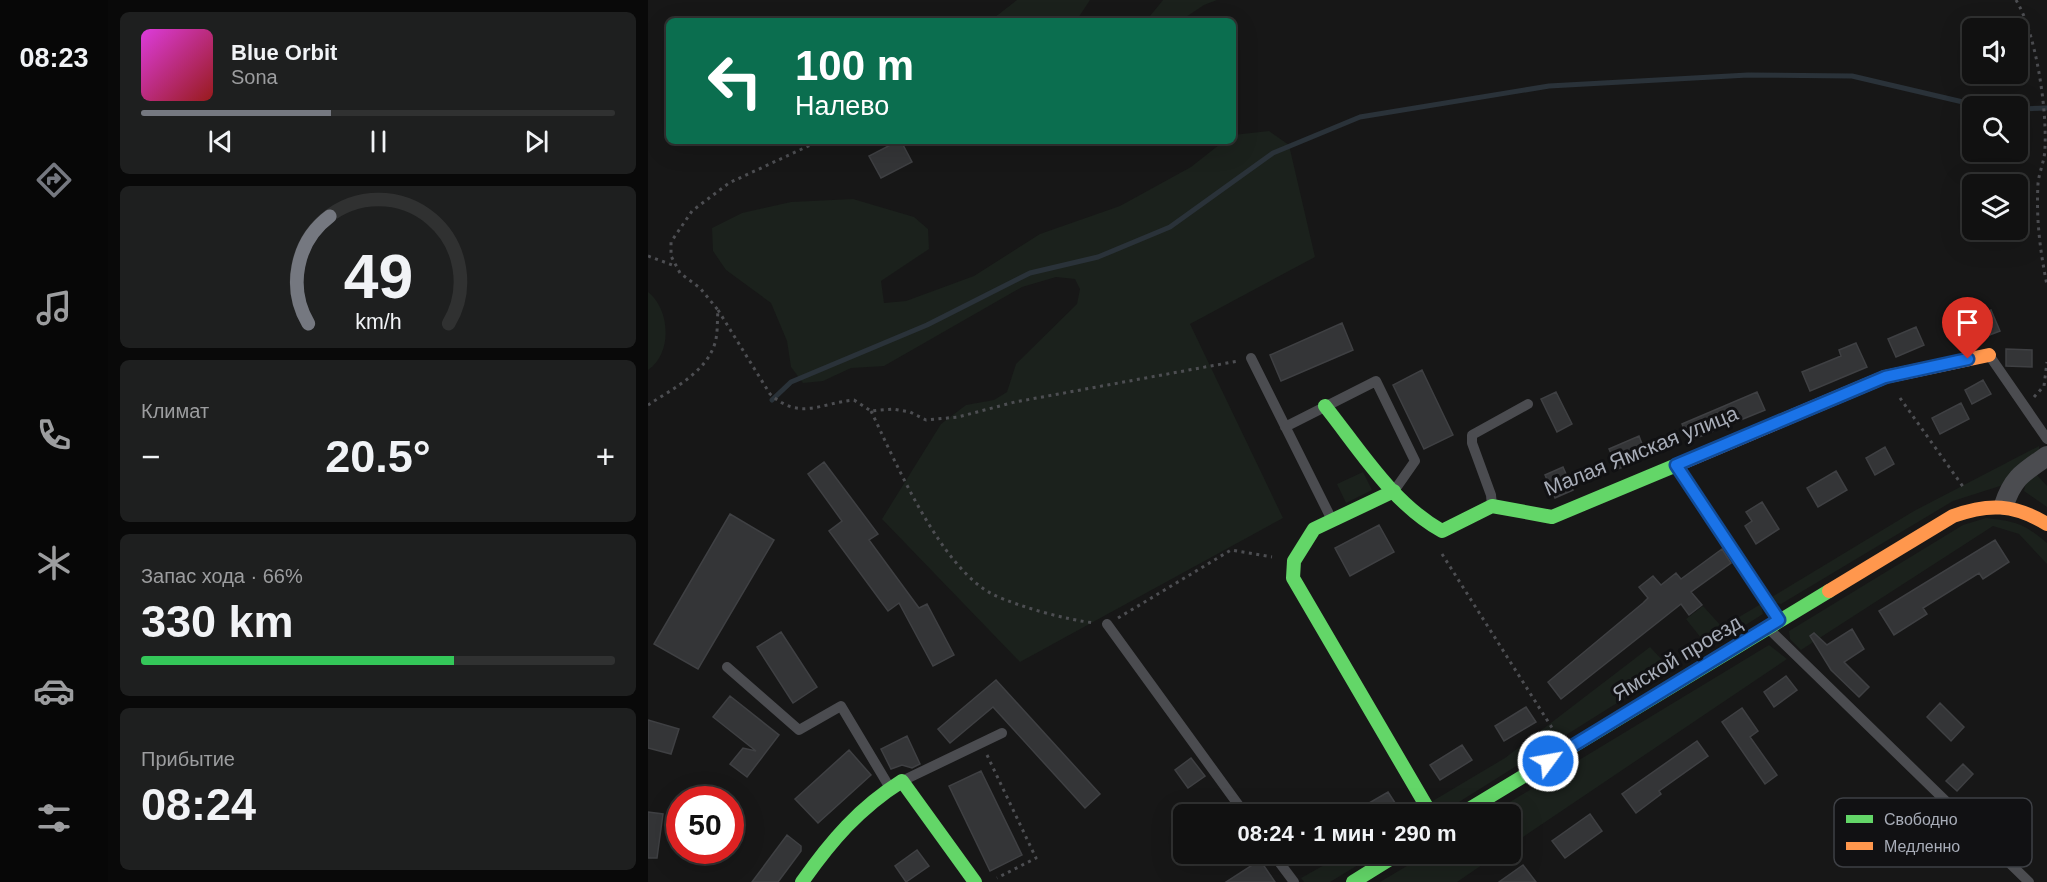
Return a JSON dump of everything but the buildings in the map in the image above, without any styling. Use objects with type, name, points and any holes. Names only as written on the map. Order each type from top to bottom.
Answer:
[{"type":"street","name":"Малая Ямская улица","points":[[1492,506],[1552,517],[1885,377],[1989,355]]},
{"type":"street","points":[[1325,406],[1394,491],[1432,528],[1442,531],[1492,506]]},
{"type":"street","points":[[2004,505],[2010,486],[2018,476],[2047,456]]},
{"type":"street","points":[[1394,491],[1314,529],[1294,561],[1293,578],[1299,592],[1425,804]]},
{"type":"street","name":"Ямской проезд","points":[[1477,804],[1939,523],[1979,507],[2004,505],[2030,513],[2047,524]]},
{"type":"street","points":[[802,882],[838,830],[867,802],[896,784],[975,882]]},
{"type":"street","points":[[1353,882],[1382,864]]},
{"type":"lane","points":[[1989,355],[2047,439]]},
{"type":"lane","points":[[1251,358],[1332,521]]},
{"type":"lane","points":[[1285,427],[1376,381],[1414,461],[1394,491]]},
{"type":"lane","points":[[1492,506],[1491,495],[1472,443],[1472,435],[1528,404]]},
{"type":"lane","points":[[1676,465],[1773,624],[1946,798]]},
{"type":"lane","points":[[1107,624],[1238,804]]},
{"type":"lane","points":[[727,666],[799,730],[841,706],[896,784],[1002,733]]},
{"type":"lane","points":[[1281,864],[1294,882]]},
{"type":"lane","points":[[2014,867],[2029,882]]},
{"type":"path","points":[[2016,0],[2026,16],[2045,109],[2045,150],[2038,182],[2039,233],[2047,285]]},
{"type":"path","points":[[813,144],[729,183],[692,211],[671,242],[671,256],[680,273],[700,288],[718,310],[770,394],[781,404],[797,410],[854,400],[871,411],[920,511],[960,567],[993,594],[1074,621],[1107,624],[1231,550],[1294,561]]},
{"type":"path","points":[[648,256],[676,267]]},
{"type":"path","points":[[648,405],[686,380],[706,362],[715,342],[718,310]]},
{"type":"path","points":[[871,411],[902,410],[926,420],[958,417],[1015,402],[1204,369],[1251,358]]},
{"type":"path","points":[[2025,407],[2044,386],[2047,362]]},
{"type":"path","points":[[1885,377],[1979,507]]},
{"type":"path","points":[[1432,528],[1435,542],[1566,750]]},
{"type":"path","points":[[981,743],[1036,858],[988,882]]},
{"type":"shaded area","points":[[1017,0],[1090,0],[1078,18],[994,18]]},
{"type":"shaded area","points":[[1163,0],[1217,0],[1204,5],[1184,18],[1148,18]]},
{"type":"shaded area","points":[[1269,131],[1289,145],[1315,257],[1190,324],[1283,518],[1020,662],[882,519],[941,424],[966,405],[994,400],[1007,392],[1016,364],[1077,304],[1080,289],[1075,279],[1056,277],[1022,287],[884,366],[851,368],[823,381],[803,383],[791,367],[787,341],[771,303],[726,270],[713,251],[712,228],[742,213],[791,202],[853,199],[914,217],[928,229],[929,249],[881,281],[884,303],[906,301],[974,276],[1040,234],[1120,206],[1191,167],[1220,144],[1236,144],[1236,135]]},
{"type":"shaded area","points":[[648,292],[661,309],[666,331],[662,353],[648,370]]},
{"type":"shaded area","points":[[2039,446],[2039,452],[2000,486],[1953,501],[1781,604],[1774,603],[1770,598],[1914,511]]},
{"type":"shaded area","points":[[1363,472],[1372,490],[1346,503],[1337,484]]},
{"type":"shaded area","points":[[2037,475],[2047,486],[2047,507],[2024,491],[2026,482]]},
{"type":"shaded area","points":[[1986,518],[2019,524],[2047,543],[2047,564],[2019,534],[1993,526],[1801,650],[1790,639],[1789,631],[1963,525]]},
{"type":"shaded area","points":[[1761,604],[1763,614],[1709,648],[1686,619],[1703,606],[1722,627]]},
{"type":"shaded area","points":[[1769,645],[1787,659],[1521,838],[1521,804],[1507,804]]},
{"type":"shaded area","points":[[1650,647],[1666,664],[1665,673],[1456,804],[1433,804],[1431,802],[1505,758]]},
{"type":"shaded area","points":[[1326,864],[1360,864],[1330,882],[1304,882],[1301,878]]},
{"type":"shaded area","points":[[1410,864],[1483,864],[1457,882],[1380,882]]},
{"type":"waterway","points":[[772,400],[791,382],[927,325],[1030,273],[1098,257],[1170,227],[1273,153],[1360,117],[1549,86],[1748,75],[1852,76],[1962,102]]},
{"type":"waterway","points":[[2028,109],[2047,108]]},
{"type":"traffic: fast","points":[[1325,406],[1392,491],[1424,519],[1442,531],[1492,506],[1552,517],[1679,464]]},
{"type":"traffic: fast","points":[[1394,491],[1314,529],[1294,561],[1293,578],[1425,804]]},
{"type":"traffic: fast","points":[[1478,804],[1829,591]]},
{"type":"traffic: fast","points":[[802,882],[847,826],[872,802],[902,781],[975,882]]},
{"type":"traffic: fast","points":[[1353,882],[1382,864]]},
{"type":"traffic: slow","points":[[1679,464],[1885,377],[1989,355]]},
{"type":"traffic: slow","points":[[1829,591],[1953,516],[1966,512],[1990,508],[2012,509],[2047,524]]},
{"type":"route","points":[[1548,761],[1779,620],[1676,465],[1885,377],[1968,359]]}]
